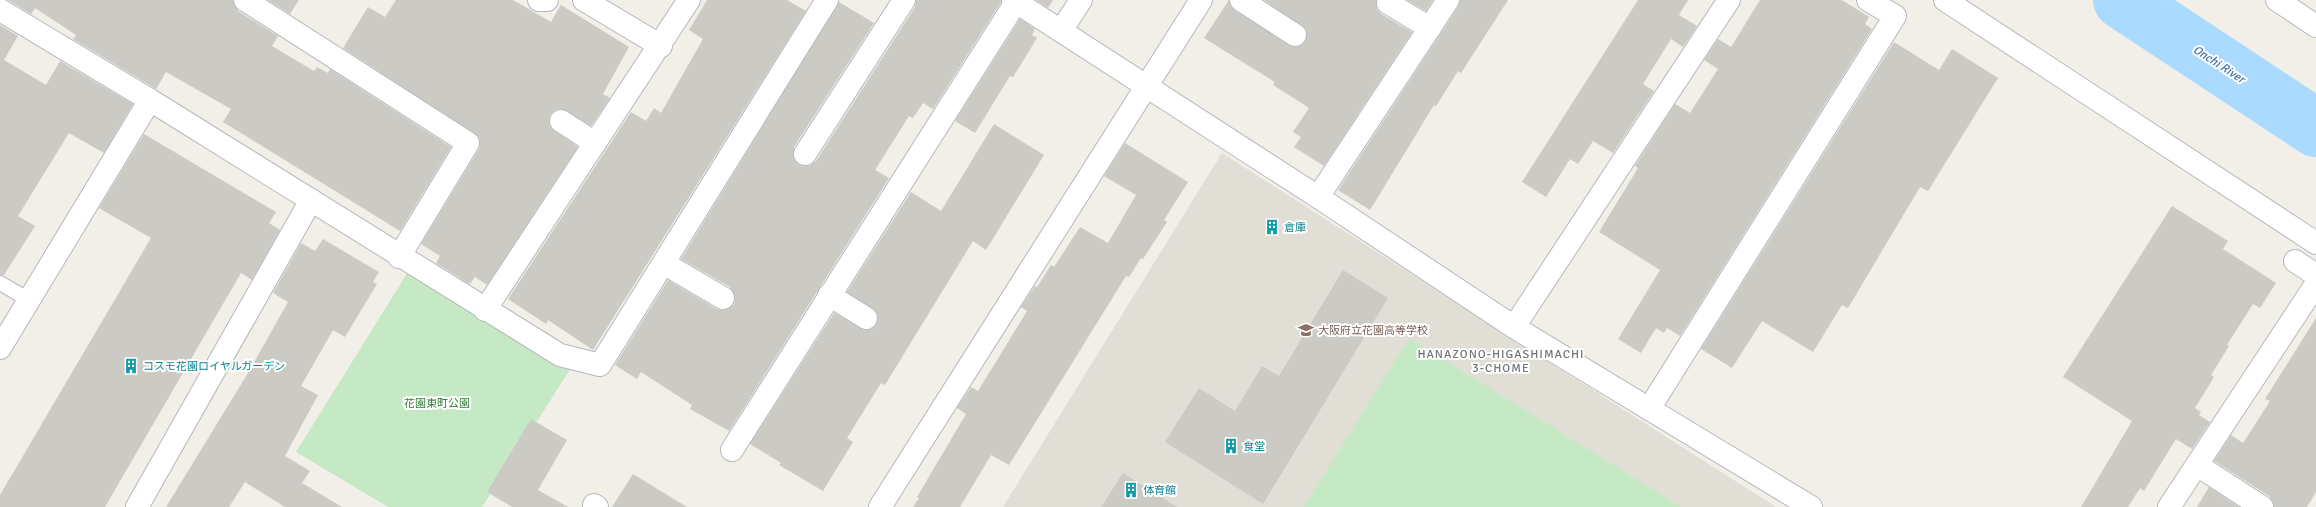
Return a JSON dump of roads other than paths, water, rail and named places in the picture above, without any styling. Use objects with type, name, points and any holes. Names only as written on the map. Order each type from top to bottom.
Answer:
[{"type":"street","points":[[245,0],[468,143],[399,257]]},
{"type":"street","points":[[539,0],[547,0]]},
{"type":"street","points":[[584,0],[661,46]]},
{"type":"street","points":[[485,310],[661,46],[689,0]]},
{"type":"street","points":[[0,10],[150,100],[311,200],[399,257],[560,355],[600,365],[665,264],[827,0]]},
{"type":"street","points":[[805,154],[904,0]]},
{"type":"street","points":[[1061,31],[1080,0]]},
{"type":"street","points":[[880,507],[1201,0]]},
{"type":"street","points":[[1241,0],[1294,35]]},
{"type":"street","points":[[1318,197],[1448,0]]},
{"type":"street","points":[[1514,327],[1729,0]]},
{"type":"street","points":[[1649,409],[1895,16],[1868,0]]},
{"type":"street","points":[[1946,0],[2316,243]]},
{"type":"street","points":[[2277,0],[2316,26]]},
{"type":"street","points":[[732,450],[1014,1],[1318,197],[1514,327],[1811,507]]},
{"type":"street","points":[[1388,3],[1430,28]]},
{"type":"street","points":[[0,348],[150,100]]},
{"type":"street","points":[[561,120],[595,143]]},
{"type":"street","points":[[137,507],[311,200]]},
{"type":"street","points":[[2295,261],[2316,275]]},
{"type":"street","points":[[665,264],[723,298]]},
{"type":"street","points":[[2169,507],[2316,284]]},
{"type":"street","points":[[829,295],[866,318]]},
{"type":"street","points":[[2197,465],[2262,507]]},
{"type":"lane","points":[[0,283],[29,300]]},
{"type":"waterway","name":"Onchi River","points":[[2122,0],[2316,128]]},
{"type":"place","name":"倉庫","points":[[1272,227]]},
{"type":"place","name":"大阪府立花園高等学校","points":[[1306,330]]},
{"type":"place","name":"コスモ花園ロイヤルガーデン","points":[[131,366]]},
{"type":"place","name":"食堂","points":[[1231,446]]},
{"type":"place","name":"体育館","points":[[1131,490]]},
{"type":"district","name":"HANAZONO-HIGASHIMACHI 3-CHOME","points":[[1501,361]]},
{"type":"park label","name":"花園東町公園","points":[[437,403]]}]
